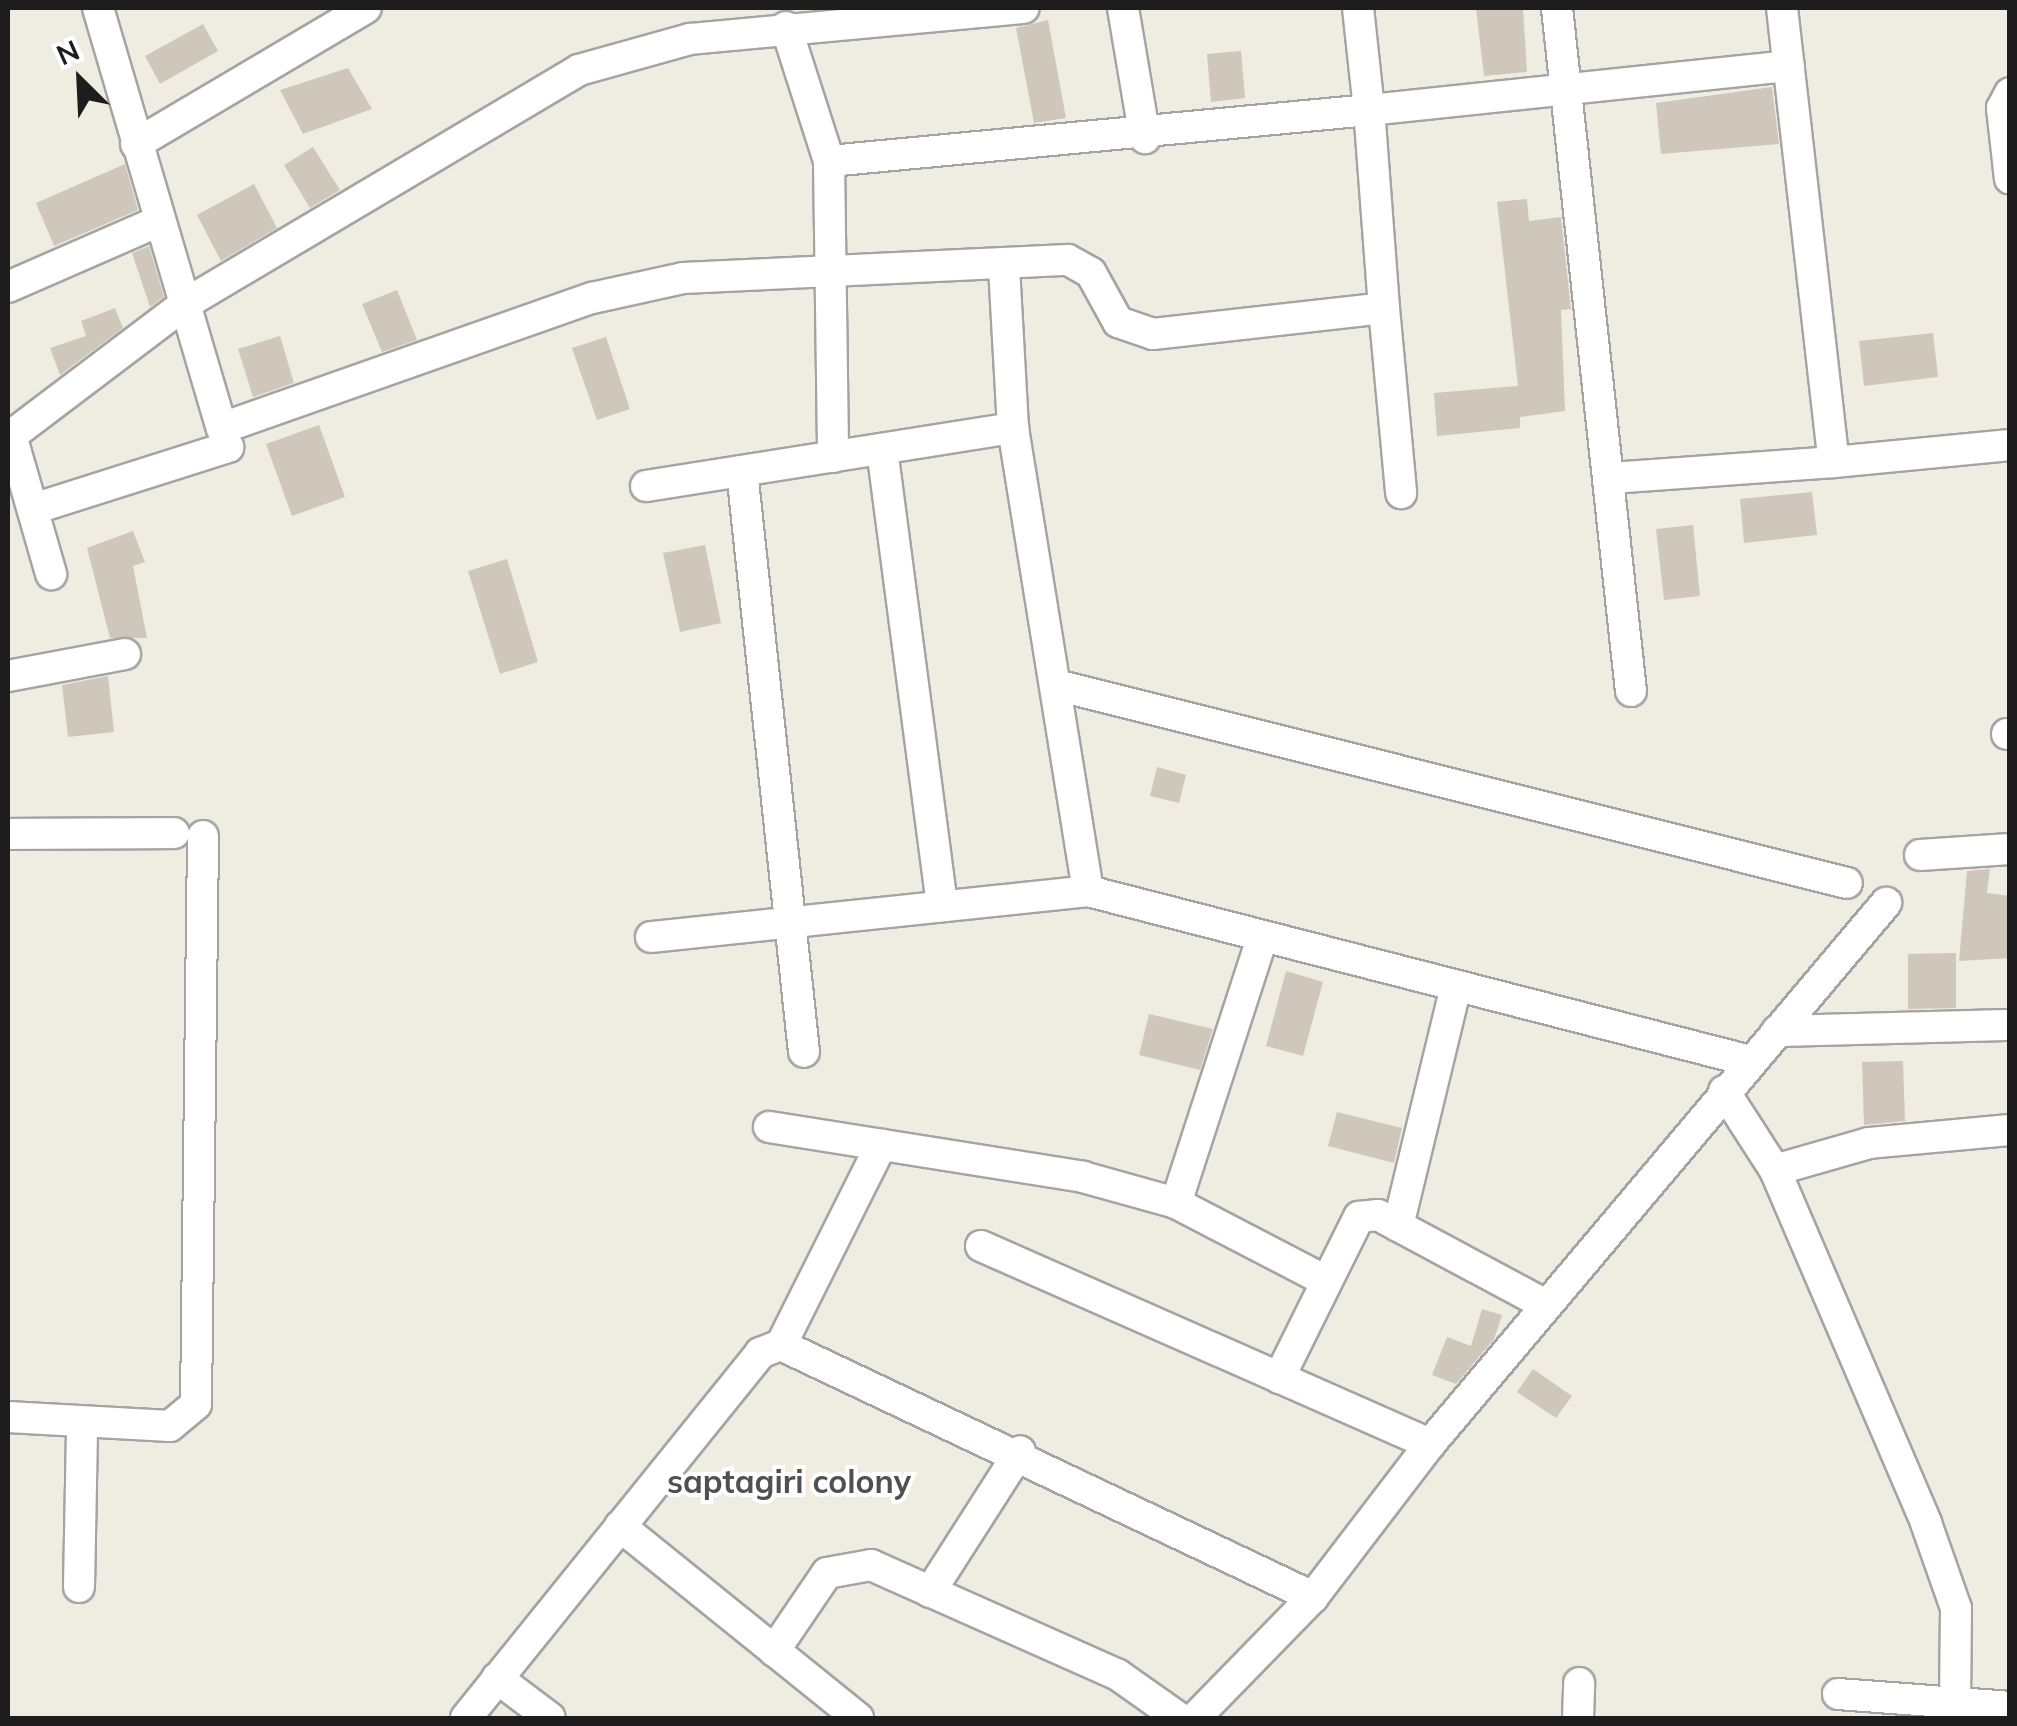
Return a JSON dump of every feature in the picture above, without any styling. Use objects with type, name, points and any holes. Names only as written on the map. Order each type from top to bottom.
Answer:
[{"type":"street","points":[[98,8],[222,428],[641,284],[834,268],[1083,264],[1132,332],[1384,308]]},
{"type":"street","points":[[136,144],[366,8]]},
{"type":"street","points":[[51,574],[10,437],[185,304],[579,70],[690,39],[1024,8]]},
{"type":"street","points":[[1123,8],[1145,138]]},
{"type":"street","points":[[1358,8],[1402,492]]},
{"type":"street","points":[[1557,8],[1570,91],[1631,691]]},
{"type":"street","points":[[1782,8],[1834,462]]},
{"type":"street","points":[[786,28],[829,161],[834,268],[833,457]]},
{"type":"street","points":[[829,161],[1145,138],[1789,66]]},
{"type":"street","points":[[2010,93],[2002,108],[2010,178]]},
{"type":"street","points":[[8,287],[160,221]]},
{"type":"street","points":[[1004,267],[1013,428],[1060,686],[1088,891]]},
{"type":"street","points":[[646,486],[1013,428]]},
{"type":"street","points":[[1611,478],[2010,444]]},
{"type":"street","points":[[32,510],[228,446]]},
{"type":"street","points":[[882,449],[942,906]]},
{"type":"street","points":[[742,471],[804,1052]]},
{"type":"street","points":[[8,676],[126,654]]},
{"type":"street","points":[[1060,686],[1847,883]]},
{"type":"street","points":[[8,834],[188,834],[196,1404],[170,1426],[82,1426],[8,1417]]},
{"type":"street","points":[[1920,855],[2010,850]]},
{"type":"street","points":[[651,937],[1088,891],[1750,1061]]},
{"type":"street","points":[[1195,1718],[1313,1598],[1430,1444],[1886,903]]},
{"type":"street","points":[[1176,1203],[1262,938]]},
{"type":"street","points":[[1398,1226],[1456,987]]},
{"type":"street","points":[[1777,1031],[2010,1025]]},
{"type":"street","points":[[1724,1092],[1775,1170],[1956,1608],[1954,1698]]},
{"type":"street","points":[[770,1127],[1084,1177],[1176,1203],[1324,1280]]},
{"type":"street","points":[[1775,1170],[1869,1143],[2010,1130]]},
{"type":"street","points":[[466,1718],[760,1353],[781,1345],[882,1145]]},
{"type":"street","points":[[1279,1378],[1324,1280],[1360,1217],[1398,1226],[1546,1305]]},
{"type":"street","points":[[981,1246],[1430,1444]]},
{"type":"street","points":[[781,1345],[1020,1451],[1313,1598]]},
{"type":"street","points":[[78,1587],[82,1426]]},
{"type":"street","points":[[930,1592],[1020,1451]]},
{"type":"street","points":[[620,1526],[858,1718]]},
{"type":"street","points":[[774,1651],[842,1565],[871,1565],[1118,1675],[1179,1718]]},
{"type":"street","points":[[497,1678],[550,1718]]},
{"type":"street","points":[[1578,1718],[1579,1683]]},
{"type":"street","points":[[1838,1694],[1954,1698],[2010,1706]]},
{"type":"building","points":[[1476,8],[1523,8],[1527,72],[1484,76]]},
{"type":"building","points":[[1048,20],[1066,118],[1034,123],[1016,28]]},
{"type":"building","points":[[203,24],[218,51],[160,84],[145,56]]},
{"type":"building","points":[[1241,51],[1245,98],[1211,102],[1207,54]]},
{"type":"building","points":[[348,68],[372,109],[303,134],[280,90]]},
{"type":"building","points":[[1772,87],[1779,144],[1661,154],[1656,103]]},
{"type":"building","points":[[313,147],[340,190],[310,208],[284,165]]},
{"type":"building","points":[[125,164],[138,210],[54,246],[36,203]]},
{"type":"building","points":[[254,184],[277,228],[221,261],[197,215]]},
{"type":"building","points":[[1527,199],[1529,221],[1561,217],[1571,309],[1561,310],[1565,411],[1520,417],[1520,428],[1437,436],[1434,393],[1518,386],[1497,202]]},
{"type":"building","points":[[149,246],[164,297],[150,307],[132,253]]},
{"type":"building","points":[[397,290],[417,340],[382,352],[362,304]]},
{"type":"building","points":[[115,308],[123,328],[60,375],[50,348],[86,336],[81,321]]},
{"type":"building","points":[[1933,333],[1938,377],[1864,386],[1859,341]]},
{"type":"building","points":[[280,336],[294,383],[253,397],[238,349]]},
{"type":"building","points":[[606,337],[630,409],[597,420],[572,348]]},
{"type":"building","points":[[319,425],[345,497],[292,516],[266,444]]},
{"type":"building","points":[[1812,492],[1817,535],[1744,543],[1740,499]]},
{"type":"building","points":[[1693,525],[1700,596],[1664,600],[1656,529]]},
{"type":"building","points":[[133,531],[145,562],[133,566],[147,638],[110,638],[87,548]]},
{"type":"building","points":[[705,545],[721,623],[680,632],[663,553]]},
{"type":"building","points":[[507,559],[538,662],[500,674],[468,571]]},
{"type":"building","points":[[108,676],[114,732],[68,737],[62,685]]},
{"type":"building","points":[[1157,767],[1186,775],[1179,803],[1150,796]]},
{"type":"building","points":[[1990,869],[1987,893],[2010,896],[2010,958],[1959,961],[1967,871]]},
{"type":"building","points":[[1956,953],[1956,1008],[1908,1009],[1908,954]]},
{"type":"building","points":[[1286,971],[1323,982],[1303,1056],[1266,1046]]},
{"type":"building","points":[[1149,1014],[1213,1029],[1200,1070],[1139,1055]]},
{"type":"building","points":[[1903,1061],[1905,1121],[1864,1125],[1862,1062]]},
{"type":"building","points":[[1337,1112],[1402,1128],[1394,1163],[1328,1146]]},
{"type":"building","points":[[1482,1309],[1502,1315],[1494,1339],[1456,1384],[1432,1375],[1447,1337],[1471,1346]]},
{"type":"building","points":[[1533,1369],[1572,1396],[1556,1418],[1517,1392]]},
{"type":"district","name":"saptagiri colony","points":[[789,1481]]}]
